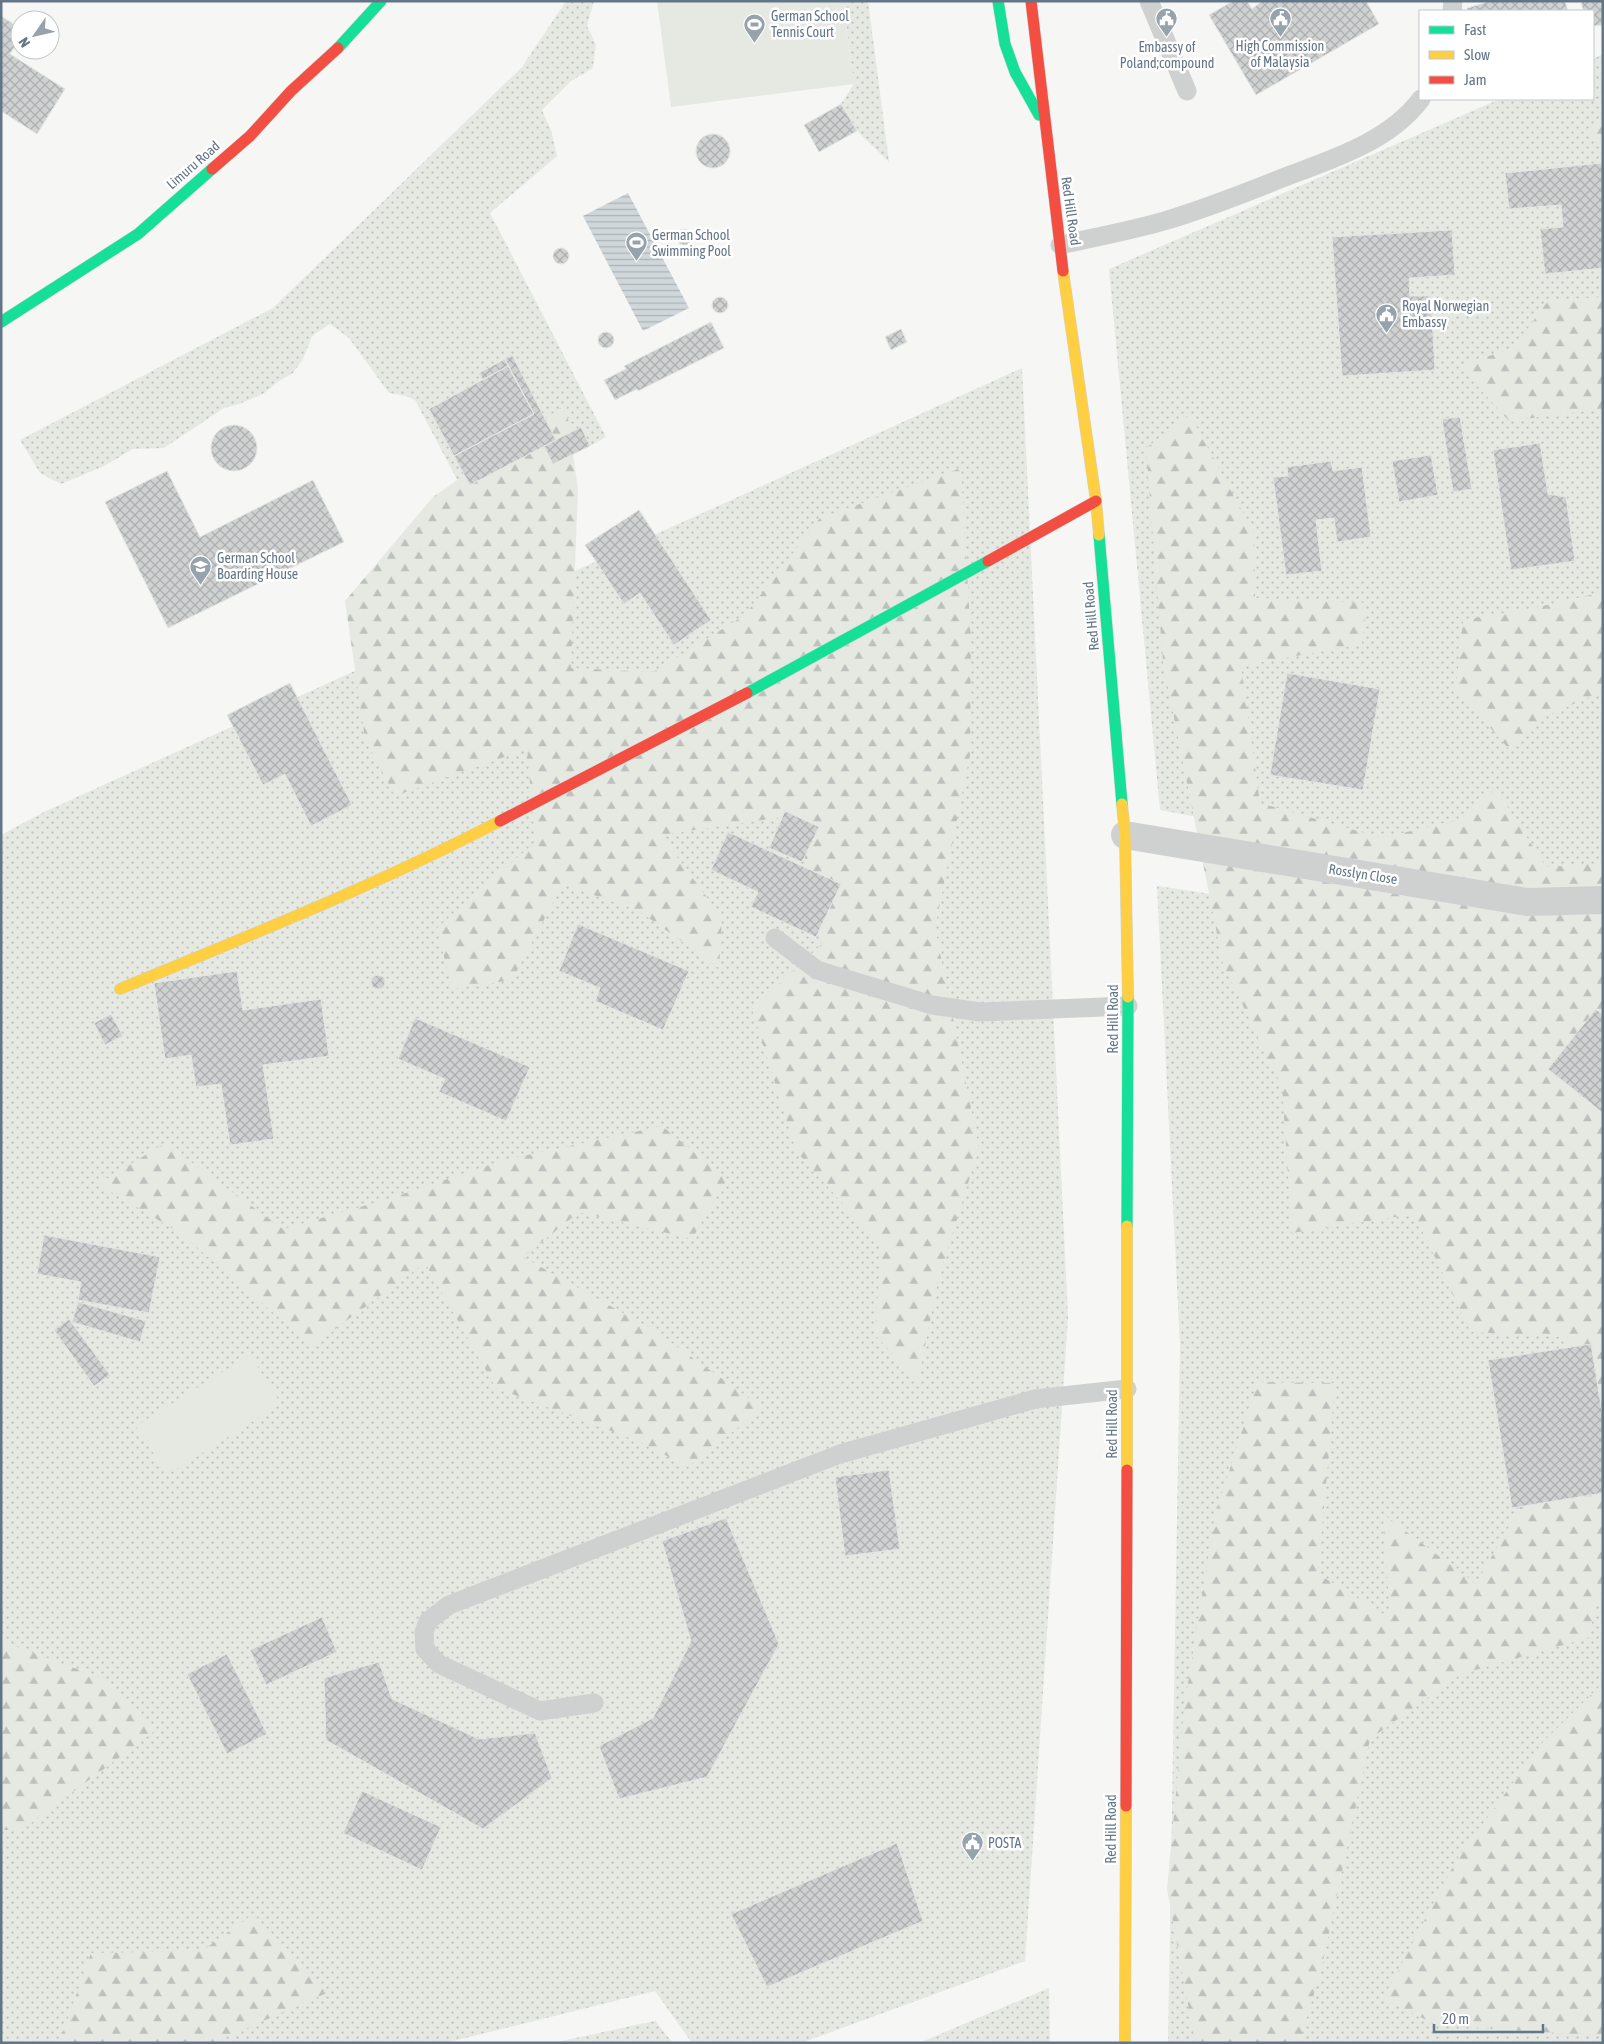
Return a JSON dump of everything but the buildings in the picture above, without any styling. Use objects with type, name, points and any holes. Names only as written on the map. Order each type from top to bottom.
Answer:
[{"type":"main road","name":"Limuru Road","points":[[1,322],[138,234],[250,136],[291,91],[337,50],[381,1]]},
{"type":"main road","points":[[998,1],[1005,44],[1016,72],[1045,125]]},
{"type":"main road","name":"Red Hill Road","points":[[1031,1],[1055,213],[1096,502],[1125,835],[1128,1006],[1125,2043]]},
{"type":"main road","points":[[120,989],[285,921],[434,855],[775,679],[1096,502]]},
{"type":"street","name":"Rosslyn Close","points":[[1125,835],[1527,902],[1603,900]]},
{"type":"lane","points":[[1149,1],[1187,91]]},
{"type":"lane","points":[[1060,245],[1162,221],[1235,198],[1316,166],[1354,150],[1392,128],[1420,100]]},
{"type":"lane","points":[[775,938],[817,970],[932,1005],[980,1012],[1128,1006]]},
{"type":"lane","points":[[594,1703],[540,1712],[439,1664],[426,1649],[424,1632],[428,1621],[449,1605],[840,1454],[1035,1399],[1127,1389]]},
{"type":"green space","points":[[566,1],[594,1],[587,26],[596,45],[593,68],[571,81],[542,110],[551,130],[557,156],[490,213],[606,437],[590,446],[581,427],[556,440],[511,356],[479,373],[483,380],[429,409],[470,485],[471,506],[415,400],[406,396],[389,393],[349,338],[330,324],[312,336],[303,359],[293,373],[263,394],[224,408],[164,448],[133,449],[104,466],[61,484],[40,473],[20,440],[273,308],[522,67]]},
{"type":"green space","name":"German School Tennis Court","points":[[657,1],[843,1],[854,84],[671,107]]},
{"type":"green space","points":[[843,1],[868,1],[889,162],[857,131],[841,104],[854,84]]},
{"type":"green space","points":[[1603,54],[1603,863],[1567,885],[1160,810],[1109,269],[1498,100],[1594,100],[1594,58]]},
{"type":"green space","points":[[1603,115],[1603,144],[1587,129]]},
{"type":"green space","points":[[1603,297],[1603,413],[1595,410],[1509,421],[1459,366],[1513,348],[1549,300]]},
{"type":"green space","points":[[1022,368],[1068,1317],[1025,1961],[801,2043],[692,2043],[655,1991],[445,2043],[1,2043],[1,835],[44,812]]},
{"type":"green space","points":[[566,404],[578,490],[571,668],[653,672],[745,615],[820,518],[961,468],[971,641],[970,755],[935,928],[979,1148],[938,1281],[918,1381],[875,1335],[881,1247],[796,1151],[752,1009],[822,944],[796,815],[661,835],[722,918],[719,968],[639,911],[563,884],[512,980],[452,989],[437,928],[535,842],[527,749],[395,796],[365,739],[345,601],[433,497]]},
{"type":"green space","points":[[1190,415],[1254,533],[1255,598],[1366,603],[1362,644],[1241,666],[1260,803],[1382,838],[1457,820],[1496,789],[1546,867],[1603,863],[1603,1430],[1561,1337],[1471,1332],[1414,1214],[1292,1233],[1282,1087],[1223,964],[1163,662],[1146,448]]},
{"type":"green space","points":[[1603,592],[1603,691],[1546,716],[1508,748],[1456,689],[1463,620],[1538,607]]},
{"type":"green space","points":[[1157,886],[1564,946],[1603,919],[1603,2043],[1168,2043],[1180,1345]]},
{"type":"green space","points":[[662,1126],[727,1179],[692,1239],[579,1212],[523,1257],[655,1331],[763,1408],[688,1467],[638,1441],[496,1388],[425,1263],[312,1346],[180,1233],[98,1184],[165,1143],[283,1229],[388,1199],[504,1160]]},
{"type":"green space","points":[[250,1355],[281,1404],[167,1475],[136,1426]]},
{"type":"green space","points":[[1258,1382],[1335,1383],[1318,1574],[1390,1618],[1383,1514],[1476,1584],[1523,1502],[1603,1446],[1603,1582],[1588,1638],[1461,1674],[1370,1739],[1321,1971],[1299,2043],[1201,2043],[1194,2037],[1167,1889],[1184,1708],[1215,1515]]},
{"type":"green space","points":[[1,1641],[104,1679],[156,1730],[22,1830],[1,1830]]},
{"type":"green space","points":[[1603,1683],[1603,2036],[1437,2025],[1383,1999],[1457,1859],[1543,1742]]},
{"type":"green space","points":[[253,1914],[329,1992],[213,2043],[59,2043],[91,1953],[202,1951]]},
{"type":"green space","points":[[1049,1988],[1050,2043],[919,2043]]},
{"type":"green space","points":[[655,2021],[673,2043],[552,2043]]},
{"type":"shaded area","name":"German School Swimming Pool","points":[[628,193],[689,308],[643,331],[583,216]]},
{"type":"traffic: fast","points":[[338,48],[381,1]]},
{"type":"traffic: fast","points":[[998,1],[1005,44],[1015,72],[1039,115]]},
{"type":"traffic: fast","points":[[1,322],[138,234],[212,169]]},
{"type":"traffic: fast","points":[[1099,535],[1122,804]]},
{"type":"traffic: fast","points":[[747,693],[988,561]]},
{"type":"traffic: fast","points":[[1127,1226],[1128,997]]},
{"type":"traffic: slow","points":[[1063,271],[1096,501],[1099,535]]},
{"type":"traffic: slow","points":[[1122,804],[1125,835],[1128,997]]},
{"type":"traffic: slow","points":[[120,989],[407,867],[500,821]]},
{"type":"traffic: slow","points":[[1127,1226],[1127,1470]]},
{"type":"traffic: slow","points":[[1125,2043],[1126,1806]]},
{"type":"traffic: jam","points":[[1031,1],[1063,271]]},
{"type":"traffic: jam","points":[[212,169],[250,136],[291,91],[338,48]]},
{"type":"traffic: jam","points":[[988,561],[1096,501]]},
{"type":"traffic: jam","points":[[500,821],[747,693]]},
{"type":"traffic: jam","points":[[1126,1806],[1127,1470]]},
{"type":"place","name":"High Commission of Malaysia","points":[[1280,37]]},
{"type":"place","name":"Embassy of Poland;compound","points":[[1167,38]]},
{"type":"place","name":"German School Tennis Court","points":[[755,43]]},
{"type":"place","name":"German School Swimming Pool","points":[[636,262]]},
{"type":"place","name":"Royal Norwegian Embassy","points":[[1386,333]]},
{"type":"place","name":"German School Boarding House","points":[[201,585]]},
{"type":"place","name":"POSTA","points":[[972,1862]]}]
